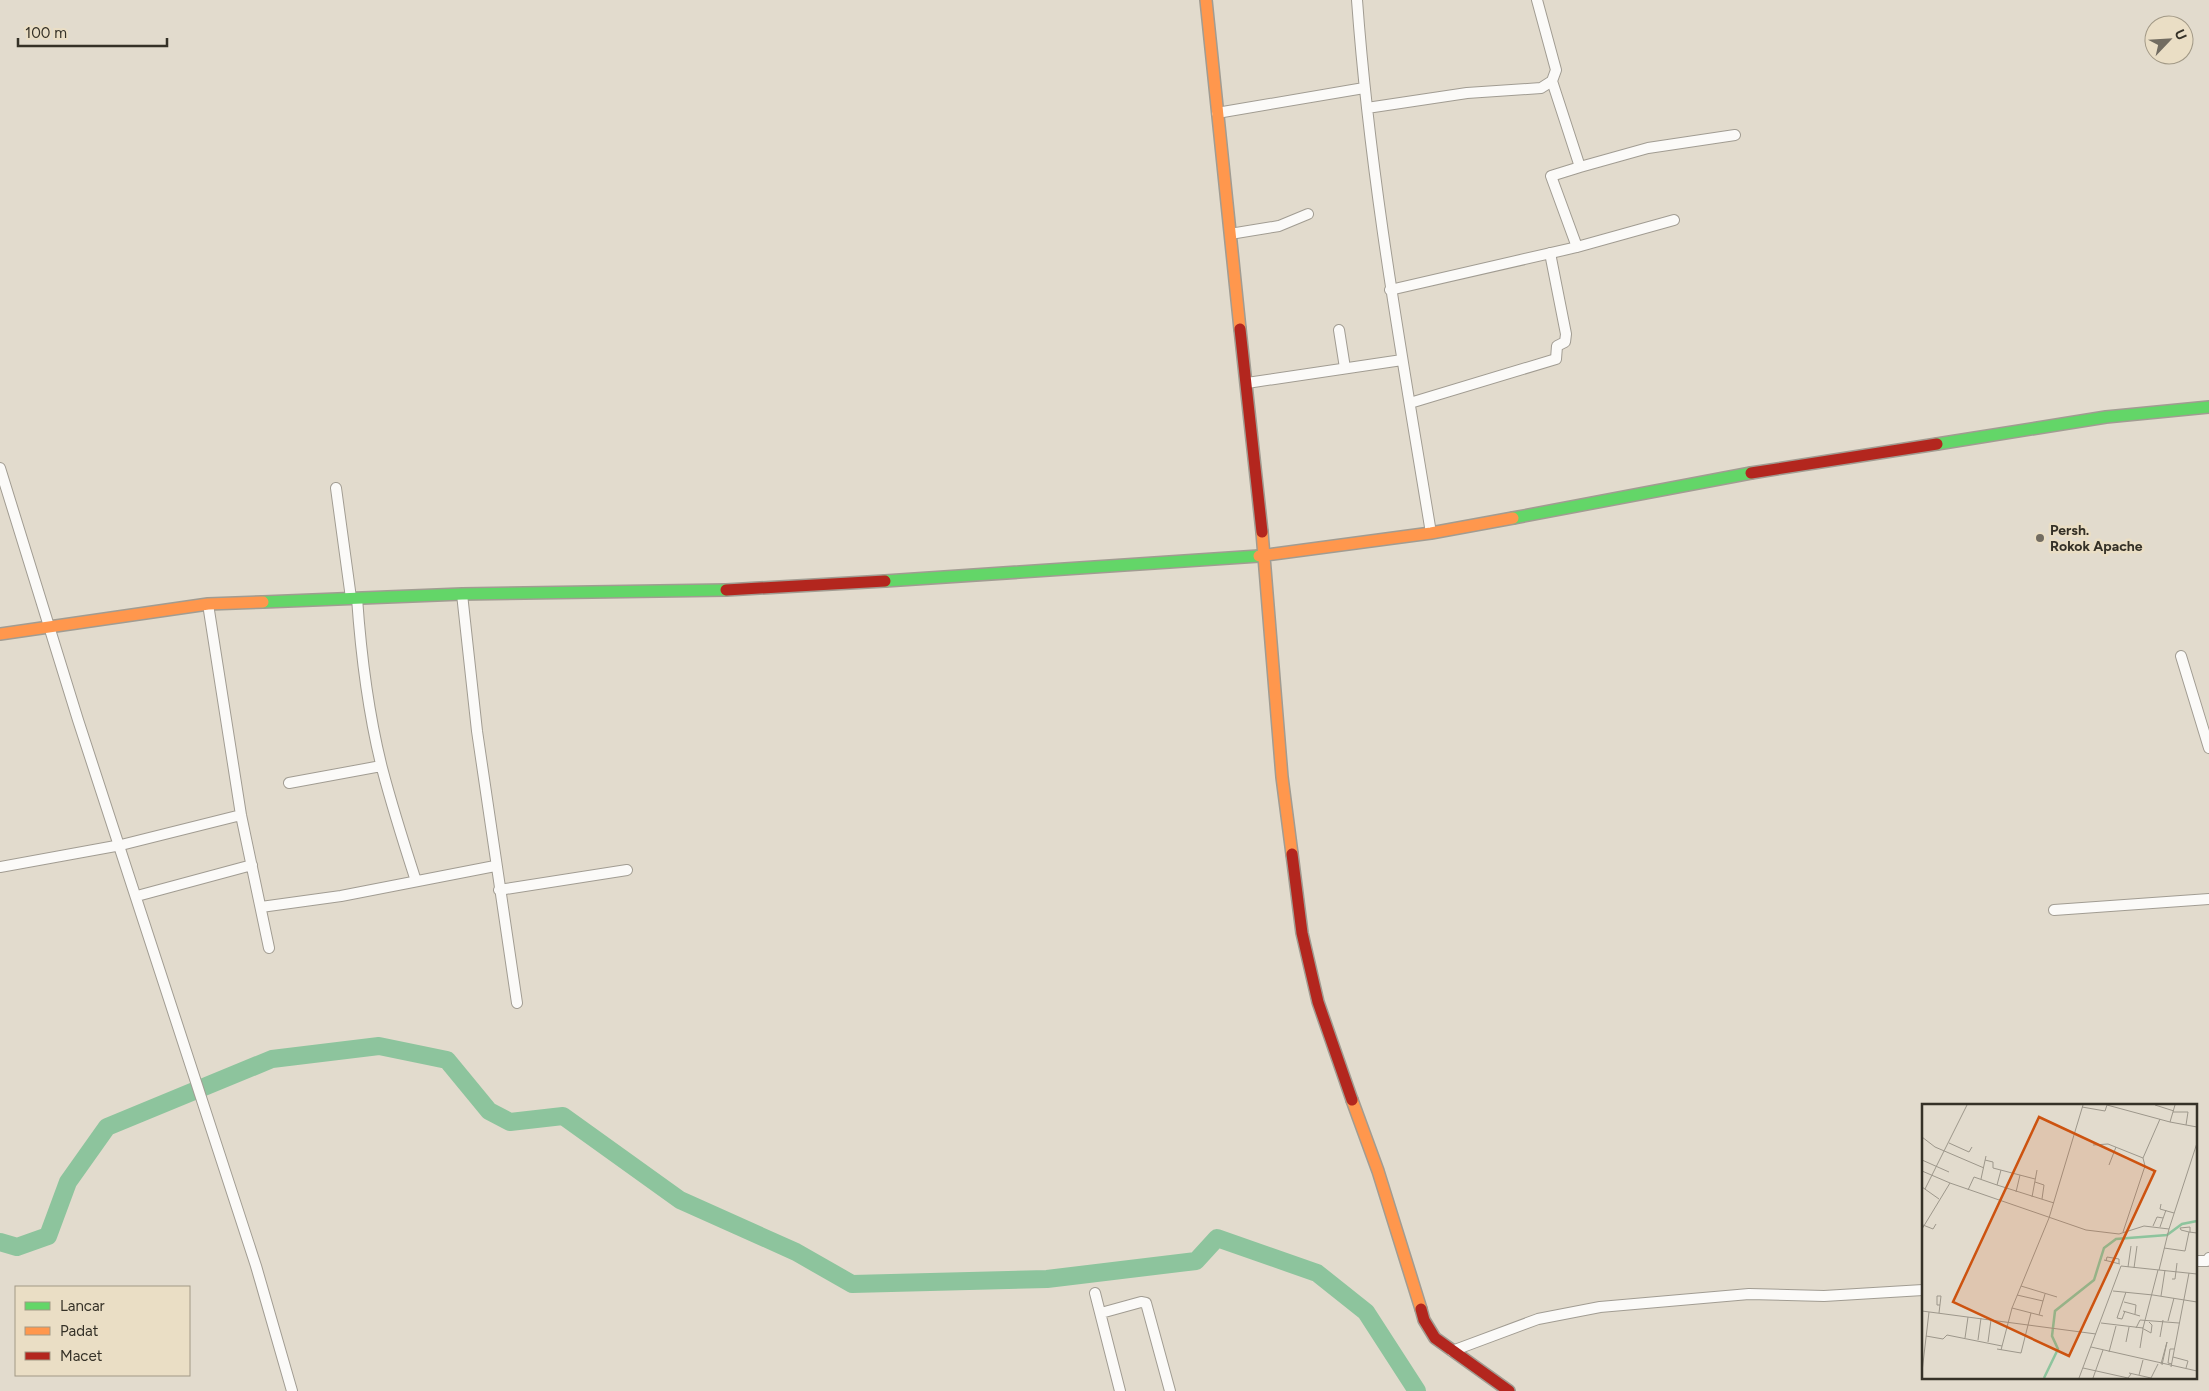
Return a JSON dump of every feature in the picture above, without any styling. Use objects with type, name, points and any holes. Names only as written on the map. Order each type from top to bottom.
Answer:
[{"type":"street","points":[[1206,0],[1264,556],[1282,777],[1298,906],[1312,977],[1331,1043],[1378,1171],[1424,1320],[1435,1338],[1509,1391]]},
{"type":"street","points":[[1357,0],[1364,88],[1390,290],[1431,533]]},
{"type":"street","points":[[1367,108],[1467,93],[1534,89],[1546,86],[1552,81],[1556,70],[1537,0]]},
{"type":"street","points":[[1552,81],[1580,167]]},
{"type":"street","points":[[1217,113],[1364,88]]},
{"type":"street","points":[[1577,247],[1551,176],[1648,148],[1735,135]]},
{"type":"street","points":[[1230,234],[1279,226],[1308,214]]},
{"type":"street","points":[[1390,290],[1577,247],[1674,220]]},
{"type":"street","points":[[1410,403],[1556,359],[1557,346],[1564,342],[1566,334],[1550,253]]},
{"type":"street","points":[[1339,330],[1345,368]]},
{"type":"street","points":[[1247,383],[1402,360]]},
{"type":"street","points":[[0,634],[208,604],[462,594],[809,587],[1264,556],[1431,533],[1750,473],[2106,417],[2209,407]]},
{"type":"street","points":[[0,468],[49,626],[196,1075],[256,1266],[292,1391]]},
{"type":"street","points":[[336,488],[354,598],[361,658],[382,766],[416,881]]},
{"type":"street","points":[[462,594],[477,731],[495,866],[517,1003]]},
{"type":"street","points":[[208,604],[241,815],[269,948]]},
{"type":"street","points":[[2182,656],[2209,748]]},
{"type":"street","points":[[289,782],[382,766]]},
{"type":"street","points":[[0,867],[121,845],[241,815]]},
{"type":"street","points":[[137,896],[252,865]]},
{"type":"street","points":[[261,907],[340,896],[495,866]]},
{"type":"street","points":[[499,890],[627,870]]},
{"type":"street","points":[[2054,910],[2209,899]]},
{"type":"street","points":[[2196,1261],[2207,1261],[2209,1258]]},
{"type":"street","points":[[1452,1351],[1538,1319],[1600,1307],[1741,1295],[1824,1296],[1922,1290]]},
{"type":"street","points":[[1096,1293],[1120,1391]]},
{"type":"street","points":[[1101,1314],[1141,1302],[1146,1303],[1170,1391]]},
{"type":"waterway","points":[[0,1242],[17,1247],[48,1236],[68,1182],[107,1127],[272,1059],[379,1046],[447,1060],[489,1111],[510,1122],[563,1116],[680,1200],[796,1252],[852,1284],[1047,1279],[1196,1261],[1217,1238],[1317,1273],[1366,1312],[1417,1391]]},
{"type":"traffic: fast","points":[[1937,444],[2106,417],[2209,407]]},
{"type":"traffic: fast","points":[[1513,518],[1751,473]]},
{"type":"traffic: fast","points":[[885,581],[1259,556]]},
{"type":"traffic: fast","points":[[263,602],[462,594],[726,590]]},
{"type":"traffic: slow","points":[[1206,0],[1240,329]]},
{"type":"traffic: slow","points":[[1259,556],[1431,533],[1513,518]]},
{"type":"traffic: slow","points":[[1262,532],[1282,777],[1292,854]]},
{"type":"traffic: slow","points":[[0,634],[208,604],[263,602]]},
{"type":"traffic: slow","points":[[1352,1100],[1378,1171],[1421,1309]]},
{"type":"traffic: jam","points":[[1240,329],[1262,532]]},
{"type":"traffic: jam","points":[[1751,473],[1937,444]]},
{"type":"traffic: jam","points":[[726,590],[885,581]]},
{"type":"traffic: jam","points":[[1292,854],[1302,933],[1318,1002],[1352,1100]]},
{"type":"traffic: jam","points":[[1421,1309],[1424,1320],[1435,1338],[1509,1391]]},
{"type":"place","name":"Persh. Rokok Apache","points":[[2040,538]]}]
